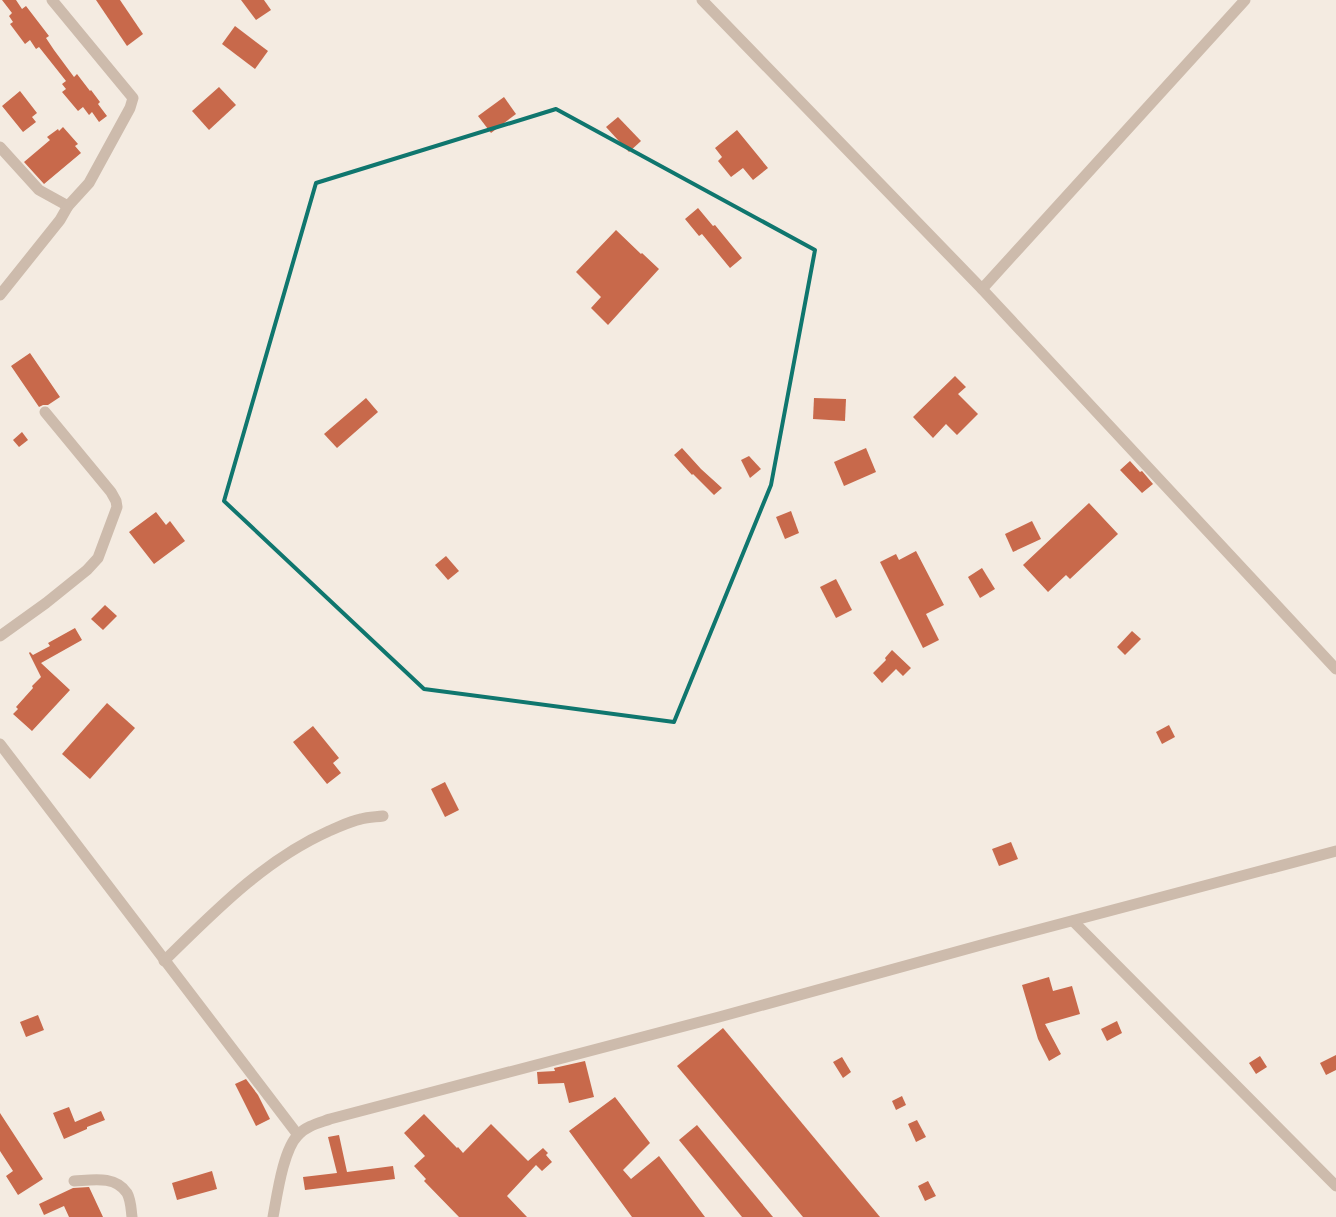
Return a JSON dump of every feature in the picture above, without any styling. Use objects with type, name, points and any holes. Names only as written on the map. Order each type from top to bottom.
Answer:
[{"type":"street","points":[[0,295],[60,220],[68,206],[89,183],[130,108],[133,98],[52,0]]},
{"type":"street","points":[[702,0],[982,289],[1336,669]]},
{"type":"street","points":[[982,289],[1245,0]]},
{"type":"street","points":[[0,146],[38,190],[68,206]]},
{"type":"street","points":[[0,636],[46,603],[87,570],[98,558],[118,507],[111,492],[45,412]]},
{"type":"street","points":[[0,744],[298,1134]]},
{"type":"street","points":[[164,961],[221,906],[284,855],[342,825],[361,819],[384,816]]},
{"type":"street","points":[[273,1217],[284,1163],[290,1147],[298,1134],[330,1119],[719,1017],[1336,851]]},
{"type":"street","points":[[1073,921],[1336,1186]]},
{"type":"street","points":[[74,1181],[104,1179],[120,1186],[127,1193],[132,1217]]},
{"type":"highlighted area","points":[[556,109],[815,250],[771,485],[674,722],[424,689],[224,501],[316,183]]},
{"type":"building","points":[[2,0],[16,0],[22,9],[26,6],[49,36],[46,38],[54,50],[74,77],[77,74],[91,90],[107,116],[99,122],[92,112],[89,115],[83,107],[78,111],[62,92],[66,89],[62,84],[66,81],[39,47],[36,49],[30,40],[25,44],[10,24],[13,22],[9,16],[12,13]]},
{"type":"building","points":[[96,0],[120,0],[143,34],[127,46]]},
{"type":"building","points":[[241,0],[264,0],[271,10],[256,20]]},
{"type":"building","points":[[235,26],[268,51],[255,69],[222,44]]},
{"type":"building","points":[[219,87],[236,105],[209,130],[192,111]]},
{"type":"building","points":[[20,91],[37,113],[32,117],[36,122],[23,132],[2,106]]},
{"type":"building","points":[[504,97],[516,114],[491,133],[478,116]]},
{"type":"building","points":[[618,117],[641,141],[629,152],[606,127]]},
{"type":"building","points":[[63,127],[78,144],[75,146],[81,153],[44,184],[24,162],[50,140],[47,137]]},
{"type":"building","points":[[737,130],[768,168],[753,180],[743,168],[731,177],[718,161],[722,157],[715,148]]},
{"type":"building","points":[[698,208],[713,226],[715,225],[742,258],[730,268],[702,234],[699,236],[685,219]]},
{"type":"building","points":[[616,230],[659,269],[608,325],[591,308],[601,297],[576,272]]},
{"type":"building","points":[[30,353],[60,397],[48,405],[39,407],[11,366]]},
{"type":"building","points":[[955,376],[966,387],[958,394],[978,414],[957,435],[946,424],[933,438],[913,417]]},
{"type":"building","points":[[366,398],[378,412],[337,448],[324,434]]},
{"type":"building","points":[[814,398],[846,399],[845,421],[813,419]]},
{"type":"building","points":[[22,432],[28,440],[19,447],[13,440]]},
{"type":"building","points":[[682,448],[722,488],[714,495],[674,455]]},
{"type":"building","points":[[866,448],[876,472],[844,486],[834,462]]},
{"type":"building","points":[[749,456],[761,469],[750,478],[741,460]]},
{"type":"building","points":[[1130,461],[1153,484],[1142,493],[1120,470]]},
{"type":"building","points":[[1089,503],[1118,534],[1070,579],[1066,575],[1048,592],[1023,565]]},
{"type":"building","points":[[791,511],[799,533],[785,539],[776,517]]},
{"type":"building","points":[[156,512],[166,525],[170,521],[185,541],[154,564],[129,532]]},
{"type":"building","points":[[1032,521],[1041,539],[1013,552],[1005,534]]},
{"type":"building","points":[[916,551],[944,605],[926,614],[939,640],[923,648],[880,562],[896,554],[899,560]]},
{"type":"building","points":[[446,556],[459,571],[448,580],[435,565]]},
{"type":"building","points":[[982,568],[995,589],[980,598],[968,577]]},
{"type":"building","points":[[836,579],[852,610],[836,618],[820,587]]},
{"type":"building","points":[[105,605],[117,616],[103,630],[91,619]]},
{"type":"building","points":[[75,628],[82,640],[41,663],[70,690],[32,731],[13,714],[18,709],[16,707],[41,677],[29,653],[33,655],[50,646],[48,643]]},
{"type":"building","points":[[1132,631],[1141,639],[1125,655],[1117,647]]},
{"type":"building","points":[[892,650],[911,668],[903,676],[896,669],[882,683],[873,673],[886,660],[885,658]]},
{"type":"building","points":[[107,703],[135,728],[90,779],[62,754]]},
{"type":"building","points":[[1169,725],[1175,737],[1162,744],[1156,732]]},
{"type":"building","points":[[313,726],[339,758],[333,763],[341,773],[327,784],[293,742]]},
{"type":"building","points":[[445,782],[459,810],[445,817],[431,789]]},
{"type":"building","points":[[1011,842],[1018,859],[999,866],[992,849]]},
{"type":"building","points":[[1049,977],[1053,991],[1072,986],[1080,1014],[1045,1024],[1061,1054],[1049,1061],[1038,1039],[1022,985]]},
{"type":"building","points":[[38,1015],[44,1030],[26,1037],[20,1022]]},
{"type":"building","points":[[1117,1021],[1122,1033],[1107,1041],[1101,1029]]},
{"type":"building","points":[[723,1028],[880,1217],[803,1217],[677,1066]]},
{"type":"building","points":[[1336,1055],[1336,1070],[1326,1075],[1320,1063]]},
{"type":"building","points":[[1260,1056],[1267,1067],[1256,1074],[1249,1063]]},
{"type":"building","points":[[842,1057],[851,1072],[843,1078],[833,1062]]},
{"type":"building","points":[[585,1061],[594,1097],[569,1103],[564,1083],[538,1084],[537,1072],[555,1071],[554,1068]]},
{"type":"building","points":[[246,1079],[258,1095],[270,1119],[256,1126],[235,1084]]},
{"type":"building","points":[[902,1096],[906,1105],[896,1110],[892,1101]]},
{"type":"building","points":[[615,1097],[650,1143],[623,1170],[631,1179],[659,1156],[705,1217],[632,1217],[569,1131]]},
{"type":"building","points":[[69,1107],[75,1122],[101,1111],[105,1120],[64,1139],[53,1113]]},
{"type":"building","points":[[0,1113],[43,1179],[18,1195],[6,1176],[13,1171],[0,1151]]},
{"type":"building","points":[[424,1114],[463,1153],[491,1124],[528,1161],[543,1148],[548,1153],[546,1155],[552,1162],[542,1171],[536,1165],[507,1196],[527,1217],[459,1217],[424,1181],[426,1179],[414,1166],[425,1156],[404,1133]]},
{"type":"building","points":[[917,1120],[926,1137],[916,1142],[908,1124]]},
{"type":"building","points":[[697,1125],[773,1217],[742,1217],[679,1140]]},
{"type":"building","points":[[339,1135],[347,1172],[393,1166],[395,1179],[305,1190],[303,1177],[337,1173],[328,1137]]},
{"type":"building","points":[[212,1171],[217,1189],[177,1200],[172,1183]]},
{"type":"building","points":[[928,1181],[936,1196],[925,1201],[918,1186]]},
{"type":"building","points":[[89,1187],[103,1217],[69,1217],[64,1206],[44,1215],[39,1204],[73,1188]]}]
